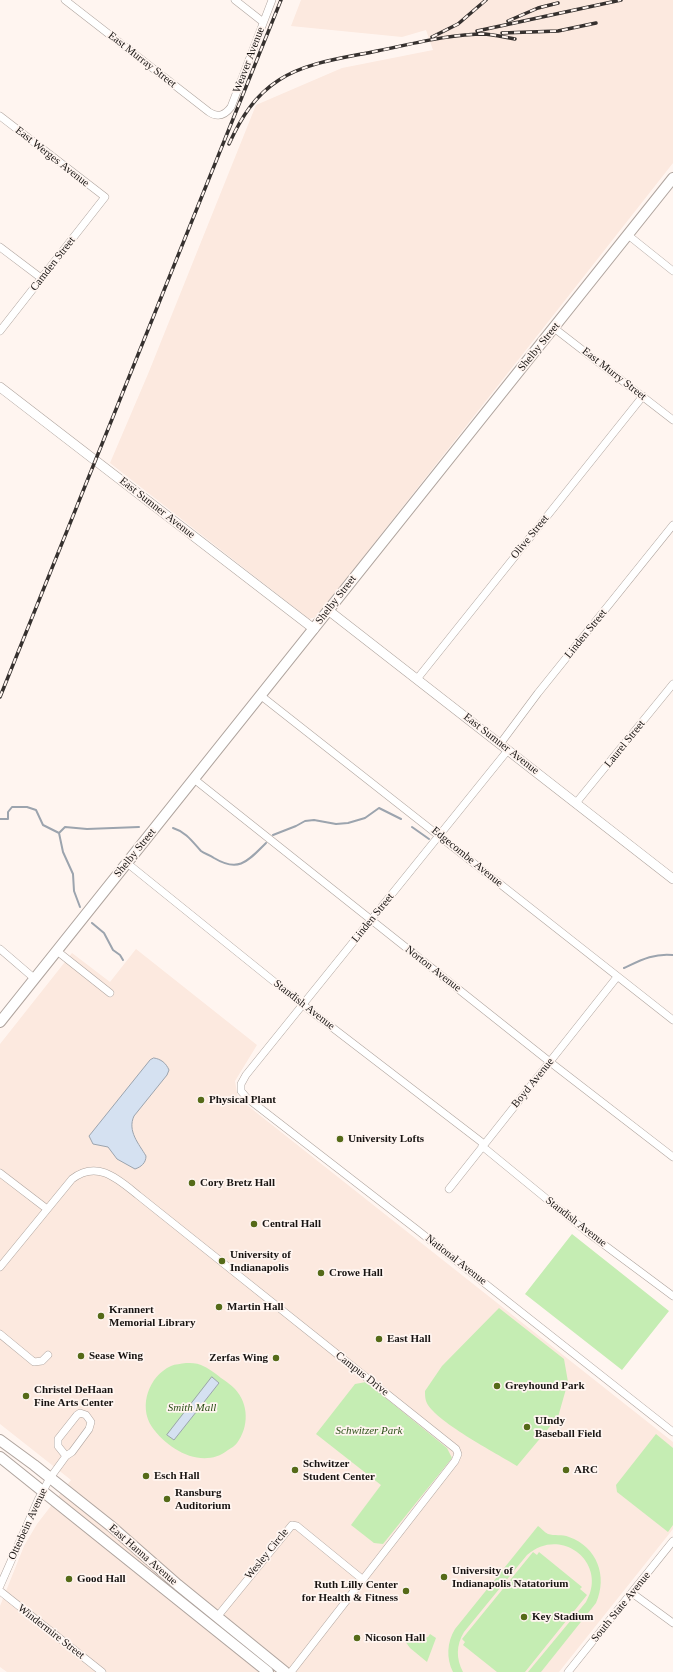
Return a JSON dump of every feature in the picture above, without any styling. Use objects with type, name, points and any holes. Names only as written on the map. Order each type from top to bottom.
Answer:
[{"type":"main road","name":"Shelby Street","points":[[0,1022],[673,178]]},
{"type":"main road","name":"East Hanna Avenue","points":[[0,1440],[47,1484],[268,1672]]},
{"type":"main road","name":"East Hanna Avenue","points":[[0,1457],[47,1484],[112,1527],[178,1585],[285,1672]]},
{"type":"street","name":"East Murray Street","points":[[66,0],[209,112],[221,115]]},
{"type":"street","points":[[235,0],[263,22]]},
{"type":"street","name":"Weaver Avenue","points":[[221,115],[228,111],[231,107],[272,0]]},
{"type":"street","name":"East Werges Avenue","points":[[0,116],[105,197]]},
{"type":"street","name":"Camden Street","points":[[0,331],[105,197]]},
{"type":"street","points":[[628,235],[673,271]]},
{"type":"street","points":[[0,247],[41,278]]},
{"type":"street","name":"East Murry Street","points":[[554,328],[673,420]]},
{"type":"street","name":"East Sumner Avenue","points":[[0,387],[314,629]]},
{"type":"street","name":"Olive Street","points":[[417,679],[643,396]]},
{"type":"street","name":"Linden Street","points":[[500,744],[543,687],[673,525]]},
{"type":"street","name":"East Sumner Avenue","points":[[328,610],[673,879]]},
{"type":"street","name":"Laurel Street","points":[[576,803],[673,684]]},
{"type":"street","name":"Edgecombe Avenue","points":[[260,695],[440,835],[673,1020]]},
{"type":"street","name":"Linden Street","points":[[240,1088],[246,1075],[508,750]]},
{"type":"street","name":"Norton Avenue","points":[[194,779],[550,1062],[673,1157]]},
{"type":"street","name":"Standish Avenue","points":[[127,863],[303,1005],[483,1145],[587,1232],[673,1296]]},
{"type":"street","points":[[0,949],[34,979]]},
{"type":"street","points":[[57,951],[110,993]]},
{"type":"street","name":"Boyd Avenue","points":[[449,1189],[617,977]]},
{"type":"street","name":"National Avenue","points":[[240,1088],[247,1098],[673,1432]]},
{"type":"street","name":"Campus Drive","points":[[47,1209],[68,1182],[76,1176],[93,1171],[105,1172],[112,1176],[456,1449],[458,1454],[456,1459],[291,1672]]},
{"type":"street","points":[[0,1173],[47,1209],[0,1267]]},
{"type":"street","points":[[0,1334],[34,1362],[42,1361],[48,1355]]},
{"type":"street","name":"Otterbein Avenue","points":[[0,1586],[47,1484],[66,1456],[73,1450],[89,1429],[91,1422],[86,1415],[80,1413],[77,1415],[58,1439],[58,1444],[66,1456]]},
{"type":"street","name":"Wesley Circle","points":[[217,1617],[292,1525],[297,1526],[362,1579]]},
{"type":"street","name":"South State Avenue","points":[[568,1672],[673,1541]]},
{"type":"street","name":"Windermire Street","points":[[0,1591],[102,1672]]},
{"type":"street","points":[[632,1592],[673,1623]]},
{"type":"shaded area","points":[[301,0],[673,0],[673,163],[316,617],[309,619],[110,463],[148,374],[256,105],[342,68],[433,50],[426,30],[402,37],[291,26]]},
{"type":"shaded area","name":"University of Indianapolis","points":[[136,949],[257,1045],[235,1081],[238,1098],[673,1442],[673,1529],[559,1672],[7,1672],[0,1667],[0,1606],[24,1546],[37,1524],[71,1480],[0,1424],[0,1044],[72,953],[110,982]]},
{"type":"green space","points":[[572,1234],[669,1311],[622,1370],[525,1294]]},
{"type":"green space","name":"Greyhound Park","points":[[499,1308],[564,1359],[568,1382],[558,1417],[517,1466],[452,1427],[431,1409],[425,1397],[425,1391],[442,1366]]},
{"type":"green space","name":"Smith Mall","points":[[194,1363],[204,1366],[235,1389],[243,1402],[246,1416],[244,1430],[241,1437],[234,1446],[218,1456],[197,1458],[176,1450],[159,1435],[152,1427],[148,1419],[146,1401],[152,1384],[163,1371],[173,1365]]},
{"type":"green space","name":"Schwitzer Park","points":[[366,1382],[447,1448],[452,1458],[383,1544],[374,1543],[351,1525],[381,1485],[316,1434],[355,1384]]},
{"type":"green space","points":[[656,1434],[673,1448],[673,1525],[668,1532],[617,1492],[616,1485]]},
{"type":"green space","points":[[538,1526],[548,1534],[566,1536],[579,1542],[593,1555],[598,1564],[601,1583],[596,1603],[541,1672],[528,1672],[586,1602],[591,1588],[591,1574],[586,1562],[578,1553],[567,1546],[554,1544],[540,1547],[527,1555],[464,1632],[458,1647],[459,1662],[463,1672],[453,1672],[448,1656],[452,1634]]},
{"type":"green space","name":"Key Stadium","points":[[533,1552],[537,1555],[539,1552],[582,1587],[580,1589],[587,1595],[525,1672],[497,1672],[463,1645],[465,1642],[462,1639]]},
{"type":"green space","points":[[430,1634],[436,1638],[427,1662],[410,1648],[405,1641],[428,1637]]},
{"type":"water","points":[[154,1058],[163,1062],[169,1070],[167,1075],[134,1116],[132,1122],[133,1132],[137,1142],[146,1156],[143,1164],[135,1169],[117,1159],[108,1147],[93,1144],[89,1136],[150,1060]]},
{"type":"water","points":[[212,1377],[219,1383],[174,1440],[167,1435]]},
{"type":"waterway","points":[[0,819],[8,819],[8,812],[12,807],[27,807],[36,810],[43,825],[59,833]]},
{"type":"waterway","points":[[273,835],[305,821],[314,820],[336,824],[348,823],[365,818],[379,808],[401,819]]},
{"type":"waterway","points":[[59,833],[65,827],[87,829],[139,827]]},
{"type":"waterway","points":[[412,827],[429,839]]},
{"type":"waterway","points":[[173,828],[185,834],[201,851],[230,865],[237,865],[248,860],[266,843]]},
{"type":"waterway","points":[[59,833],[63,852],[73,874],[74,891],[80,907]]},
{"type":"waterway","points":[[92,923],[104,933],[113,950],[120,955],[123,960]]},
{"type":"waterway","points":[[624,968],[654,956],[673,955]]},
{"type":"railway","points":[[0,697],[281,0]]},
{"type":"railway","points":[[432,37],[458,24],[486,0]]},
{"type":"railway","points":[[477,31],[621,0]]},
{"type":"railway","points":[[508,21],[538,8],[558,3]]},
{"type":"railway","points":[[502,33],[558,31],[596,23]]},
{"type":"railway","points":[[229,144],[238,125],[255,100],[270,86],[301,69],[339,59],[417,43],[471,34],[496,35],[515,39]]},
{"type":"place","name":"Physical Plant","points":[[201,1100]]},
{"type":"place","name":"University Lofts","points":[[340,1139]]},
{"type":"place","name":"Cory Bretz Hall","points":[[192,1183]]},
{"type":"place","name":"Central Hall","points":[[254,1224]]},
{"type":"place","name":"University of Indianapolis","points":[[222,1261]]},
{"type":"place","name":"Crowe Hall","points":[[321,1273]]},
{"type":"place","name":"Martin Hall","points":[[219,1307]]},
{"type":"place","name":"Krannert Memorial Library","points":[[101,1316]]},
{"type":"place","name":"East Hall","points":[[379,1339]]},
{"type":"place","name":"Sease Wing","points":[[81,1356]]},
{"type":"place","name":"Zerfas Wing","points":[[276,1358]]},
{"type":"place","name":"Greyhound Park","points":[[497,1386]]},
{"type":"place","name":"Christel DeHaan Fine Arts Center","points":[[26,1396]]},
{"type":"place","name":"UIndy Baseball Field","points":[[527,1427]]},
{"type":"place","name":"Schwitzer Student Center","points":[[295,1470]]},
{"type":"place","name":"ARC","points":[[566,1470]]},
{"type":"place","name":"Esch Hall","points":[[146,1476]]},
{"type":"place","name":"Ransburg Auditorium","points":[[167,1499]]},
{"type":"place","name":"University of Indianapolis Natatorium","points":[[444,1577]]},
{"type":"place","name":"Good Hall","points":[[69,1579]]},
{"type":"place","name":"Ruth Lilly Center for Health & Fitness","points":[[406,1591]]},
{"type":"place","name":"Key Stadium","points":[[524,1617]]},
{"type":"place","name":"Nicoson Hall","points":[[357,1638]]}]
